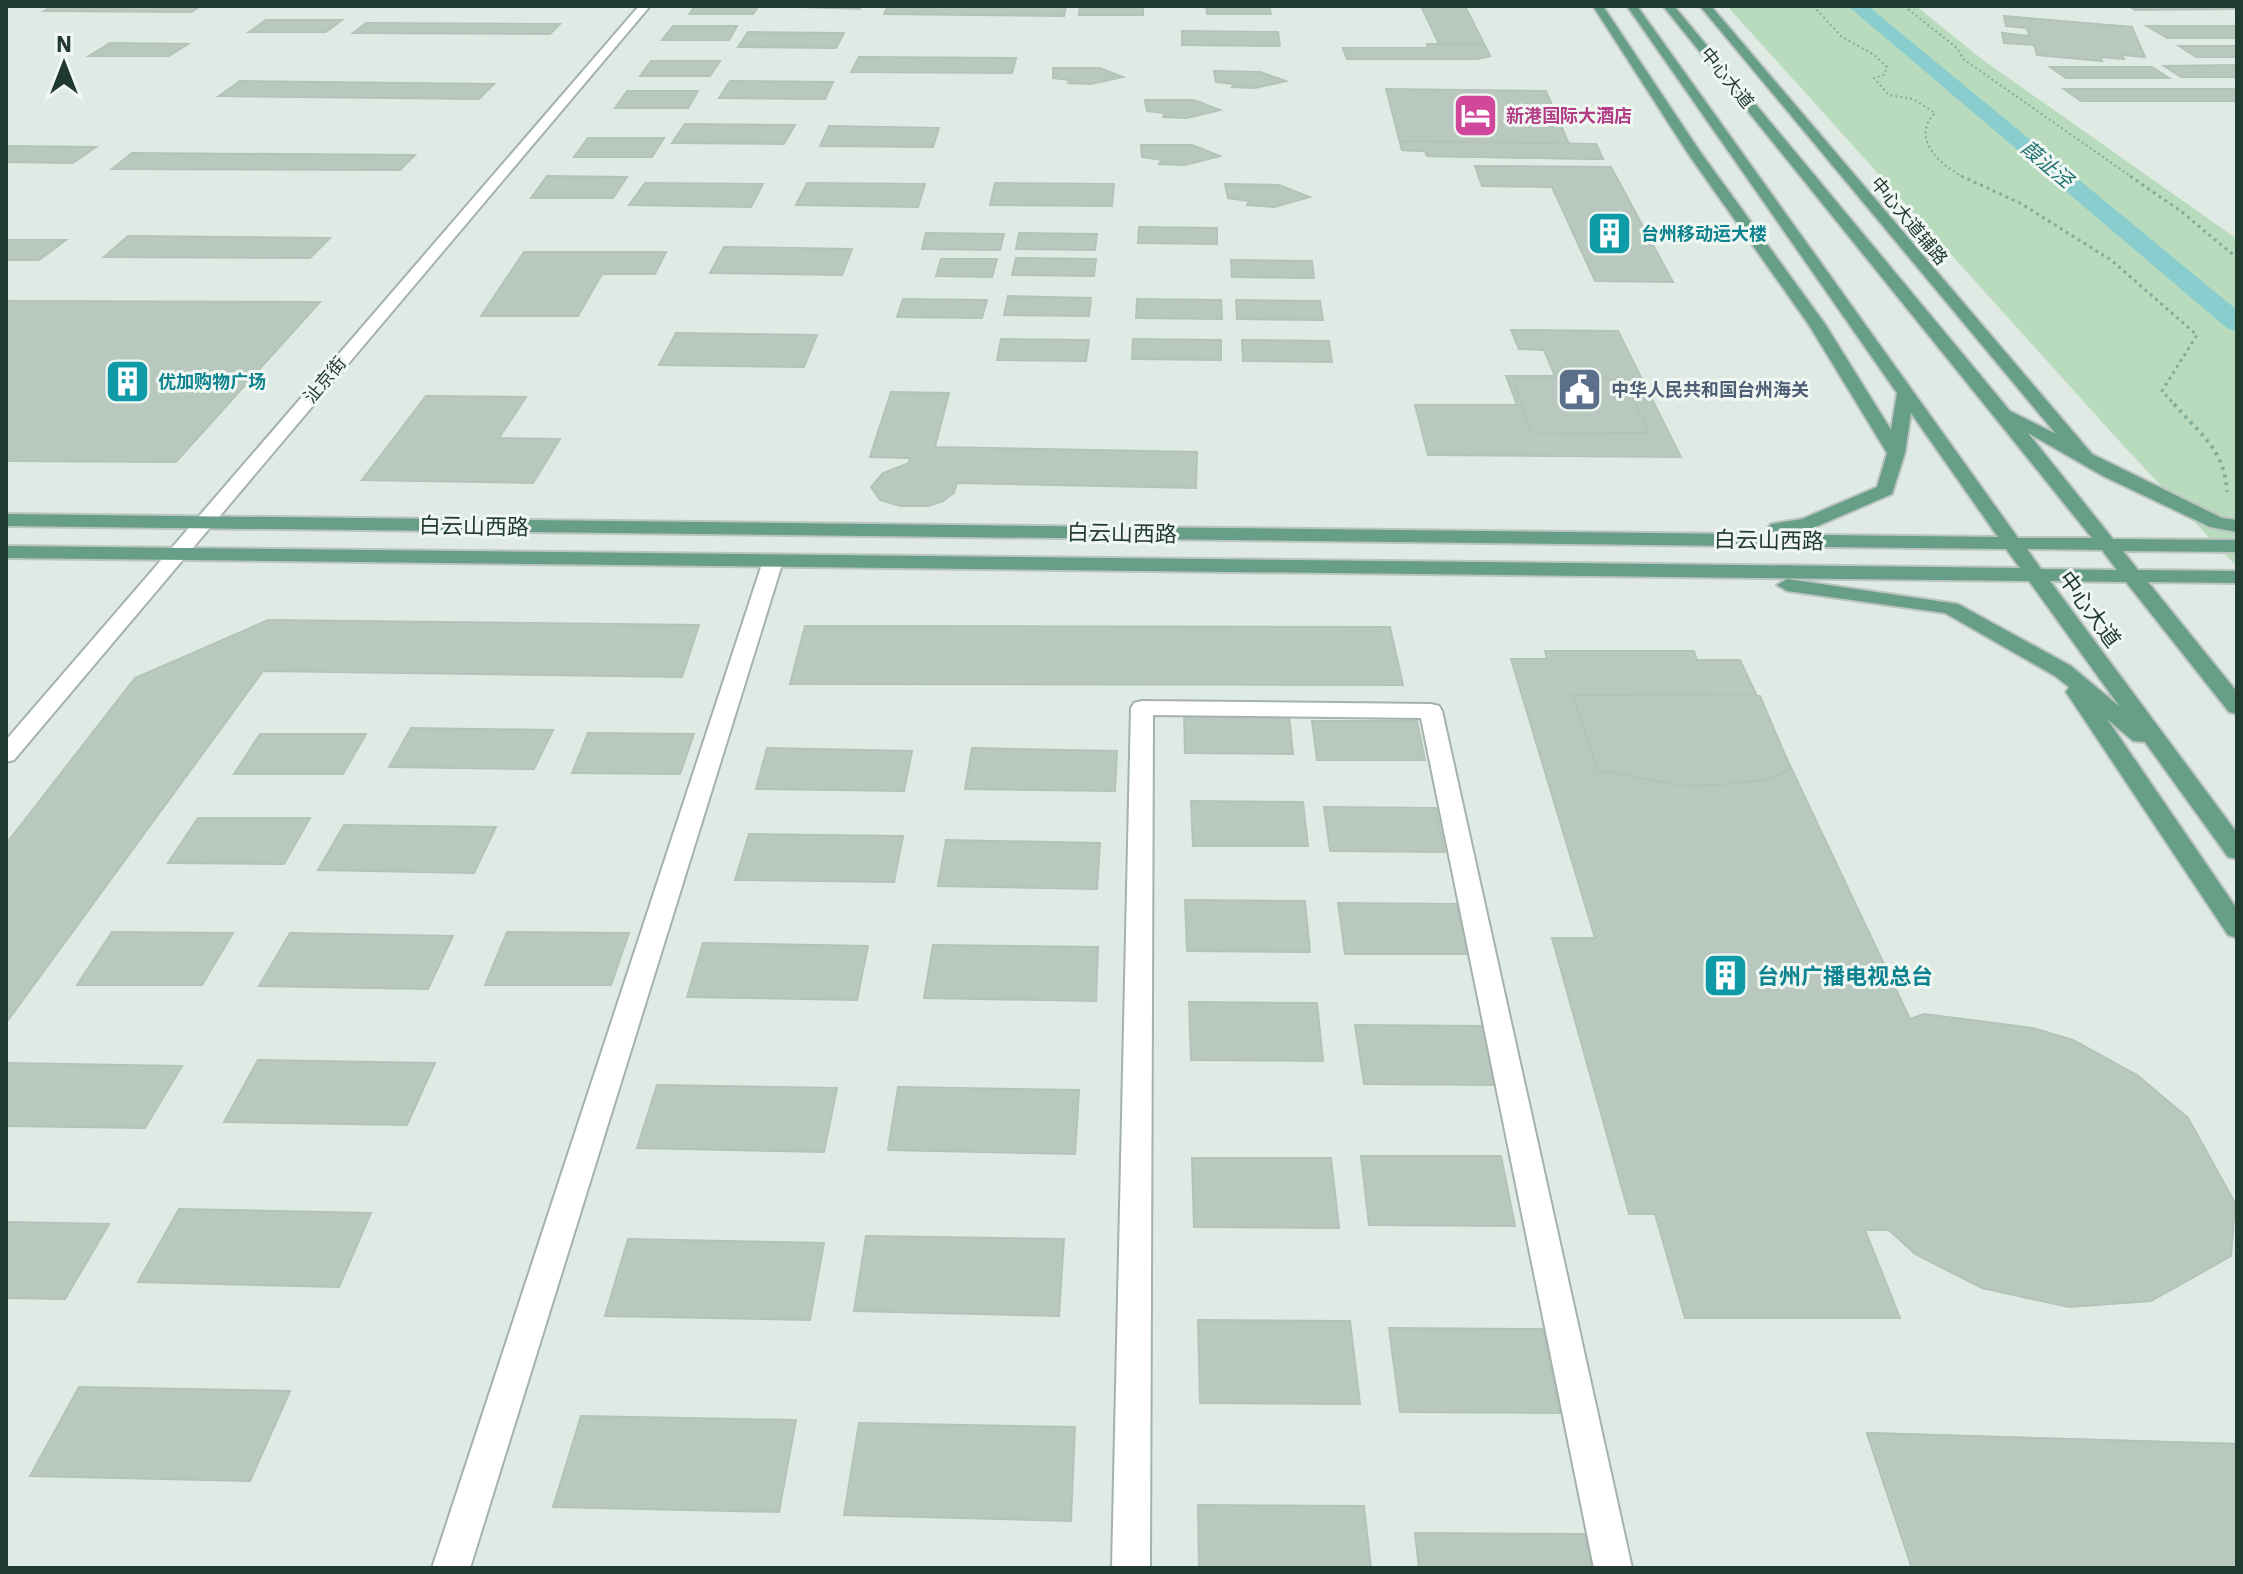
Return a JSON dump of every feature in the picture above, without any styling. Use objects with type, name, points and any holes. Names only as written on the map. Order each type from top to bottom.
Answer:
[{"type":"main road","points":[[1598,6],[1696,155],[1817,324],[1896,453]]},
{"type":"main road","name":"中心大道","points":[[1632,6],[2012,543],[2237,851]]},
{"type":"main road","name":"中心大道","points":[[1668,6],[1999,409],[2237,707]]},
{"type":"main road","name":"中心大道辅路","points":[[1705,6],[2086,459]]},
{"type":"main road","points":[[1670,539],[1806,524],[1885,490],[1896,453],[1906,393]]},
{"type":"main road","name":"中心大道","points":[[1999,409],[2086,459],[2217,523],[2237,526]]},
{"type":"main road","name":"白云山西路","points":[[6,520],[2237,546]]},
{"type":"main road","name":"白云山西路","points":[[6,552],[2237,577]]},
{"type":"main road","name":"白云山西路","points":[[1654,570],[1801,586],[1951,608],[2063,671],[2171,760]]},
{"type":"main road","points":[[2063,671],[2237,929]]},
{"type":"street","name":"沚京街","points":[[6,755],[645,6]]},
{"type":"street","points":[[451,1568],[773,561]]},
{"type":"street","points":[[1131,1568],[1142,708],[1431,711],[1613,1568]]},
{"type":"path","points":[[1813,6],[1842,37],[1873,54],[1887,67],[1884,75],[1874,78],[1889,95],[1913,99],[1935,113],[1927,121],[1925,134],[1930,150],[1939,162],[1961,176],[2020,203],[2111,260],[2197,335],[2190,349],[2167,375],[2162,391],[2213,448],[2226,468],[2227,492]]},
{"type":"path","points":[[1904,6],[1957,48],[1963,59],[2182,212],[2237,258]]},
{"type":"green space","points":[[1727,6],[1916,6],[1983,60],[2237,239],[2237,567],[2121,443]]},
{"type":"building","points":[[53,6],[201,6],[191,12],[44,11]]},
{"type":"building","points":[[695,6],[758,6],[753,14],[689,14]]},
{"type":"building","points":[[769,6],[861,6],[860,9]]},
{"type":"building","points":[[888,6],[1066,6],[1064,16],[884,14]]},
{"type":"building","points":[[1080,6],[1143,6],[1143,15],[1079,15]]},
{"type":"building","points":[[1206,6],[1269,6],[1271,14],[1207,14]]},
{"type":"building","points":[[1421,6],[1465,6],[1490,56],[1477,59],[1347,59],[1343,48],[1428,48],[1427,44],[1439,44]]},
{"type":"building","points":[[2129,6],[2237,6],[2237,9],[2135,10]]},
{"type":"building","points":[[2004,16],[2132,27],[2145,57],[2100,57],[2102,61],[2037,55],[2034,45],[2004,43],[2002,33],[2029,36],[2027,28],[2006,26]]},
{"type":"building","points":[[266,20],[342,20],[326,32],[249,32]]},
{"type":"building","points":[[366,23],[560,24],[550,34],[353,33]]},
{"type":"building","points":[[673,26],[737,26],[729,40],[662,40]]},
{"type":"building","points":[[2147,26],[2237,26],[2237,38],[2167,38]]},
{"type":"building","points":[[1182,31],[1278,32],[1280,46],[1182,45]]},
{"type":"building","points":[[748,32],[844,33],[836,48],[738,47]]},
{"type":"building","points":[[110,43],[188,44],[169,56],[89,56]]},
{"type":"building","points":[[1427,44],[1484,44],[1490,56],[1477,59],[1347,59],[1343,48],[1428,48]]},
{"type":"building","points":[[2179,46],[2237,46],[2237,57],[2196,57]]},
{"type":"building","points":[[859,57],[1016,58],[1012,73],[851,72]]},
{"type":"building","points":[[651,61],[720,61],[710,76],[640,76]]},
{"type":"building","points":[[2237,65],[2237,77],[2181,77],[2164,66]]},
{"type":"building","points":[[2050,67],[2152,67],[2169,78],[2066,78]]},
{"type":"building","points":[[1053,68],[1100,68],[1123,77],[1091,84],[1068,83],[1070,80],[1053,78]]},
{"type":"building","points":[[1214,71],[1260,72],[1286,81],[1255,88],[1232,87],[1234,84],[1216,82]]},
{"type":"building","points":[[240,81],[494,84],[479,99],[219,96]]},
{"type":"building","points":[[730,81],[833,82],[825,99],[719,98]]},
{"type":"building","name":"新港国际大酒店","points":[[1386,89],[1546,91],[1569,144],[1596,144],[1603,159],[1427,156],[1425,151],[1402,150]]},
{"type":"building","points":[[2064,89],[2237,89],[2237,101],[2081,101]]},
{"type":"building","points":[[627,91],[698,91],[688,108],[615,108]]},
{"type":"building","points":[[1145,100],[1194,100],[1220,110],[1187,118],[1163,117],[1165,113],[1147,111]]},
{"type":"building","points":[[685,124],[795,125],[784,144],[672,143]]},
{"type":"building","points":[[829,126],[939,128],[933,147],[820,146]]},
{"type":"building","points":[[588,138],[664,138],[652,157],[574,157]]},
{"type":"building","points":[[1400,141],[1596,144],[1603,159],[1427,156],[1425,151],[1402,150]]},
{"type":"building","points":[[1141,145],[1192,145],[1220,156],[1185,165],[1159,164],[1162,160],[1142,157]]},
{"type":"building","points":[[6,146],[96,147],[73,163],[6,162]]},
{"type":"building","points":[[132,153],[415,155],[400,170],[112,169]]},
{"type":"building","name":"台州移动运大楼","points":[[1475,166],[1611,167],[1673,282],[1595,281],[1552,187],[1482,186]]},
{"type":"building","points":[[547,176],[627,177],[613,198],[531,198]]},
{"type":"building","points":[[645,183],[763,184],[751,207],[629,205]]},
{"type":"building","points":[[807,183],[925,184],[918,207],[796,205]]},
{"type":"building","points":[[995,183],[1114,184],[1112,206],[990,205]]},
{"type":"building","points":[[1225,184],[1279,185],[1310,197],[1274,207],[1247,205],[1249,201],[1228,198]]},
{"type":"building","points":[[1139,227],[1217,228],[1217,244],[1138,243]]},
{"type":"building","points":[[926,233],[1004,234],[1000,250],[922,249]]},
{"type":"building","points":[[1019,233],[1097,234],[1095,250],[1016,249]]},
{"type":"building","points":[[128,236],[330,238],[310,258],[104,257]]},
{"type":"building","points":[[6,240],[66,240],[39,260],[6,260]]},
{"type":"building","points":[[724,247],[852,249],[842,275],[710,273]]},
{"type":"building","points":[[524,252],[666,252],[655,274],[602,274],[578,316],[481,316]]},
{"type":"building","points":[[1016,258],[1096,259],[1094,276],[1012,275]]},
{"type":"building","points":[[941,259],[997,259],[992,277],[936,276]]},
{"type":"building","points":[[1231,260],[1312,261],[1314,278],[1232,277]]},
{"type":"building","points":[[1008,296],[1091,298],[1089,316],[1004,315]]},
{"type":"building","points":[[903,299],[987,300],[982,318],[897,317]]},
{"type":"building","points":[[1137,299],[1221,300],[1222,319],[1136,318]]},
{"type":"building","points":[[1236,300],[1320,301],[1323,320],[1237,319]]},
{"type":"building","name":"优加购物广场","points":[[6,301],[320,302],[176,462],[6,461]]},
{"type":"building","name":"中华人民共和国台州海关","points":[[1511,330],[1618,331],[1681,457],[1428,455],[1415,405],[1517,405],[1506,376],[1555,376],[1544,350],[1519,349]]},
{"type":"building","points":[[676,333],[817,335],[804,367],[659,365]]},
{"type":"building","points":[[1001,339],[1089,340],[1086,361],[997,360]]},
{"type":"building","points":[[1133,339],[1221,340],[1221,360],[1132,359]]},
{"type":"building","points":[[1242,340],[1329,341],[1332,362],[1243,361]]},
{"type":"building","points":[[1513,378],[1624,379],[1649,433],[1531,432]]},
{"type":"building","points":[[891,392],[949,393],[935,447],[1197,452],[1196,488],[957,483],[954,493],[928,506],[900,506],[880,500],[871,487],[883,473],[909,463],[910,458],[870,457]]},
{"type":"building","points":[[426,396],[526,397],[499,438],[560,439],[533,483],[362,480]]},
{"type":"building","points":[[268,620],[699,625],[682,677],[263,671],[6,1023],[6,844],[135,678]]},
{"type":"building","points":[[805,626],[1390,627],[1403,685],[790,684]]},
{"type":"building","name":"台州广播电视总台","points":[[1545,651],[1694,651],[1697,660],[1740,660],[1910,1019],[1924,1014],[2033,1028],[2073,1040],[2137,1075],[2188,1118],[2235,1203],[2231,1256],[2151,1301],[2069,1307],[1982,1288],[1915,1254],[1889,1230],[1865,1230],[1900,1318],[1685,1318],[1655,1214],[1629,1214],[1552,938],[1595,938],[1511,659],[1547,659]]},
{"type":"building","points":[[1572,695],[1760,696],[1791,769],[1766,780],[1716,785],[1673,784],[1597,770]]},
{"type":"building","points":[[1184,715],[1289,715],[1293,754],[1185,753]]},
{"type":"building","points":[[1312,721],[1417,721],[1425,760],[1317,760]]},
{"type":"building","points":[[411,728],[553,730],[534,769],[389,767]]},
{"type":"building","points":[[588,733],[694,734],[680,774],[572,773]]},
{"type":"building","points":[[260,734],[366,734],[343,774],[234,774]]},
{"type":"building","points":[[767,748],[912,751],[904,791],[756,789]]},
{"type":"building","points":[[972,748],[1117,751],[1115,791],[965,789]]},
{"type":"building","points":[[1191,801],[1303,802],[1308,846],[1193,846]]},
{"type":"building","points":[[1324,807],[1436,808],[1445,852],[1330,851]]},
{"type":"building","points":[[198,818],[310,818],[284,864],[168,863]]},
{"type":"building","points":[[344,825],[496,827],[474,873],[318,870]]},
{"type":"building","points":[[749,834],[903,836],[894,882],[735,880]]},
{"type":"building","points":[[946,840],[1100,843],[1097,889],[938,886]]},
{"type":"building","points":[[1185,900],[1305,901],[1310,952],[1187,951]]},
{"type":"building","points":[[1338,903],[1457,904],[1468,954],[1345,954]]},
{"type":"building","points":[[112,932],[233,933],[202,985],[77,985]]},
{"type":"building","points":[[507,932],[629,933],[611,985],[485,985]]},
{"type":"building","points":[[290,933],[453,936],[428,989],[259,986]]},
{"type":"building","points":[[703,943],[868,946],[857,1000],[687,997]]},
{"type":"building","points":[[933,945],[1098,947],[1096,1001],[924,998]]},
{"type":"building","points":[[1189,1002],[1317,1003],[1323,1061],[1191,1060]]},
{"type":"building","points":[[1355,1025],[1485,1026],[1497,1085],[1364,1084]]},
{"type":"building","points":[[258,1060],[435,1063],[407,1125],[224,1122]]},
{"type":"building","points":[[6,1063],[182,1066],[145,1128],[6,1126]]},
{"type":"building","points":[[657,1085],[837,1088],[824,1152],[637,1148]]},
{"type":"building","points":[[898,1087],[1079,1090],[1075,1154],[888,1150]]},
{"type":"building","points":[[1361,1156],[1501,1156],[1515,1226],[1369,1225]]},
{"type":"building","points":[[1192,1158],[1331,1158],[1339,1228],[1194,1227]]},
{"type":"building","points":[[179,1209],[371,1213],[339,1287],[138,1282]]},
{"type":"building","points":[[6,1222],[109,1224],[65,1299],[6,1298]]},
{"type":"building","points":[[866,1236],[1064,1239],[1059,1316],[854,1311]]},
{"type":"building","points":[[628,1239],[824,1243],[810,1320],[605,1316]]},
{"type":"building","points":[[1198,1320],[1350,1321],[1360,1404],[1200,1403]]},
{"type":"building","points":[[1389,1328],[1543,1329],[1560,1413],[1400,1412]]},
{"type":"building","points":[[79,1387],[290,1391],[250,1481],[30,1476]]},
{"type":"building","points":[[581,1416],[796,1420],[779,1512],[553,1507]]},
{"type":"building","points":[[859,1423],[1075,1427],[1071,1521],[844,1515]]},
{"type":"building","points":[[1867,1433],[2237,1444],[2237,1568],[1912,1568]]},
{"type":"building","points":[[1867,1433],[2237,1444],[2237,1568],[1912,1568]]},
{"type":"building","points":[[1198,1505],[1364,1506],[1371,1568],[1199,1568]]},
{"type":"building","points":[[1415,1533],[1585,1534],[1592,1568],[1419,1568]]},
{"type":"waterway","name":"葭沚泾","points":[[1857,6],[2237,323]]},
{"type":"place","name":"新港国际大酒店","points":[[1475,116]]},
{"type":"place","name":"台州移动运大楼","points":[[1610,234]]},
{"type":"place","name":"优加购物广场","points":[[127,382]]},
{"type":"place","name":"中华人民共和国台州海关","points":[[1580,390]]},
{"type":"place","name":"台州广播电视总台","points":[[1726,976]]}]
